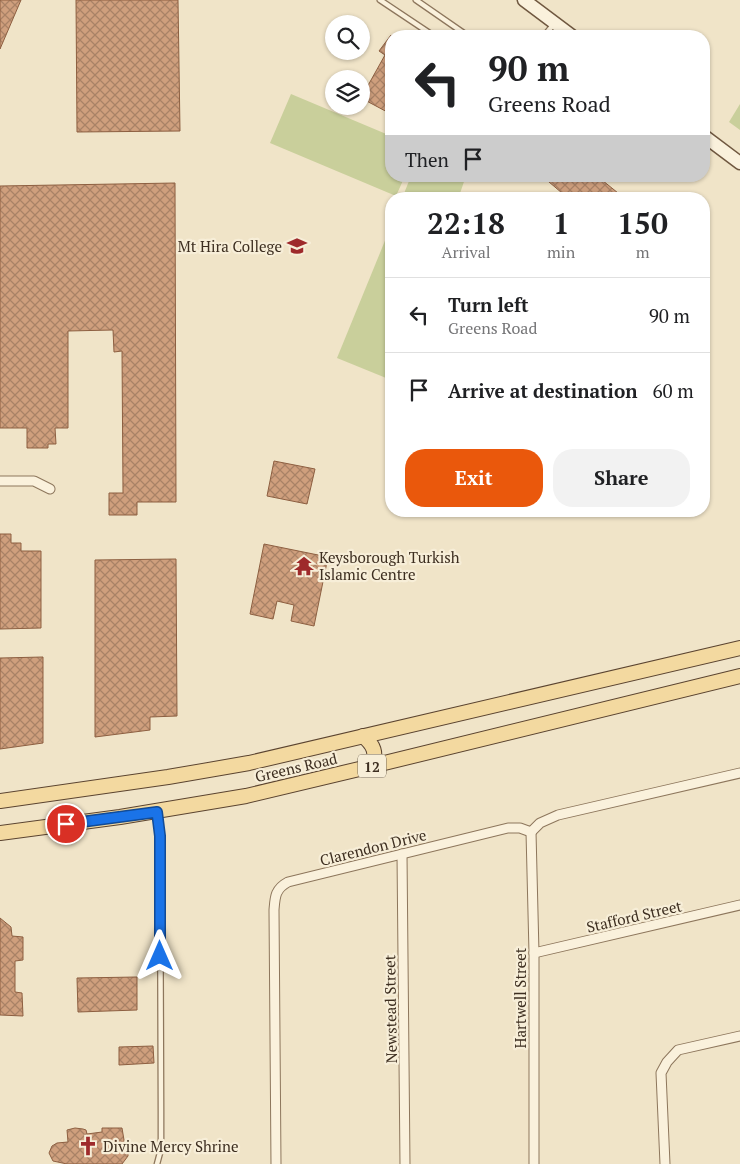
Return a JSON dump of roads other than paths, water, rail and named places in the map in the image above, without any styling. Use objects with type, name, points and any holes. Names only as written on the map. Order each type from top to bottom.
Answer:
[{"type":"main road","points":[[524,0],[564,30]]},
{"type":"main road","points":[[710,140],[740,163]]},
{"type":"main road","name":"Greens Road","points":[[0,801],[177,776],[249,763],[740,648]]},
{"type":"main road","name":"Greens Road","points":[[0,833],[157,812],[246,796],[740,676]]},
{"type":"main road","points":[[363,736],[375,751],[372,766]]},
{"type":"street","points":[[0,481],[34,481],[50,489]]},
{"type":"street","points":[[531,832],[540,823],[558,815],[740,773]]},
{"type":"street","name":"Clarendon Drive","points":[[276,1164],[274,910],[280,886],[288,882],[508,828],[520,828],[531,832]]},
{"type":"street","name":"Hartwell Street","points":[[531,832],[534,954],[534,1164]]},
{"type":"street","name":"Newstead Street","points":[[402,854],[405,1164]]},
{"type":"street","name":"Stafford Street","points":[[534,954],[740,905]]},
{"type":"street","points":[[665,1164],[661,1073],[667,1062],[678,1050],[740,1036]]},
{"type":"lane","points":[[380,0],[425,30]]},
{"type":"lane","points":[[416,0],[459,30]]},
{"type":"lane","points":[[549,30],[554,23]]},
{"type":"lane","points":[[157,812],[160,836],[161,1149],[157,1164]]},
{"type":"place","name":"Mt Hira College","points":[[297,246]]},
{"type":"place","name":"Keysborough Turkish Islamic Centre","points":[[304,566]]},
{"type":"place","name":"Divine Mercy Shrine","points":[[88,1146]]}]
